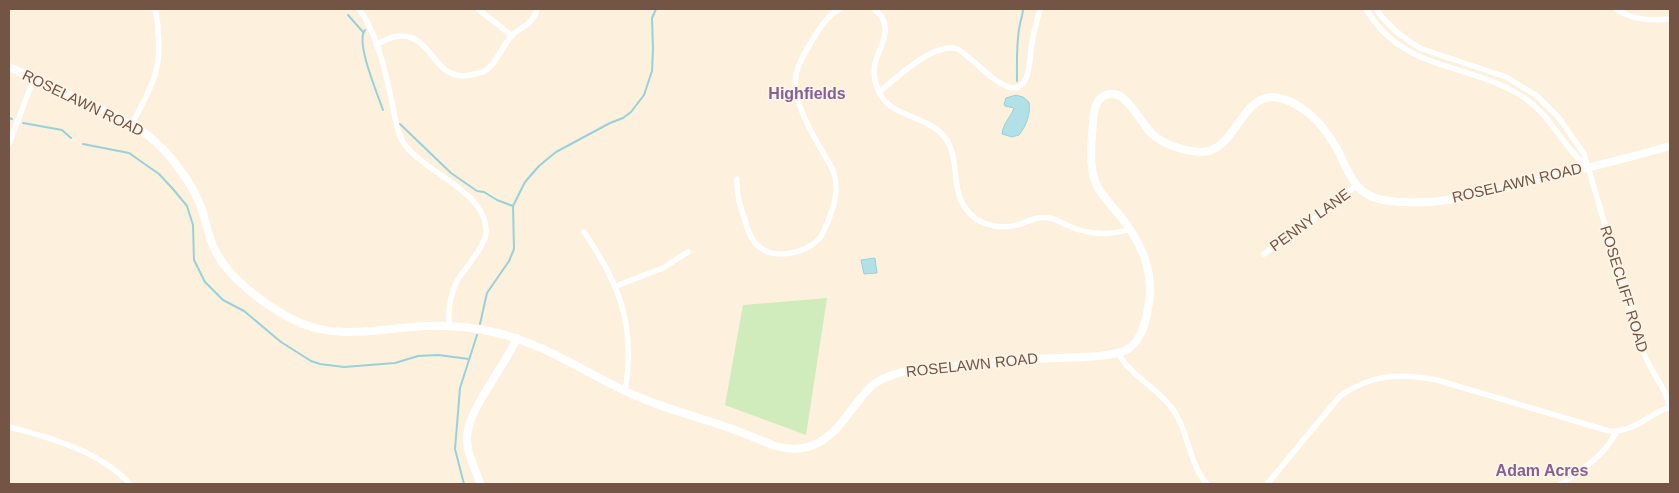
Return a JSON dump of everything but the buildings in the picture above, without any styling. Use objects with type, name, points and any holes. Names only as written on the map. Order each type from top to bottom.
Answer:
[{"type":"street","points":[[132,124],[156,76],[159,66],[159,38],[155,9]]},
{"type":"street","points":[[359,9],[369,25],[376,45],[392,99],[396,125],[403,142],[416,156],[466,195],[480,211],[486,228],[484,240],[462,272],[452,295],[449,306],[449,326]]},
{"type":"street","points":[[478,9],[511,35]]},
{"type":"street","points":[[376,45],[401,35],[414,38],[424,45],[443,69],[453,74],[465,76],[483,72],[495,60],[511,35],[528,25],[537,9]]},
{"type":"street","points":[[737,179],[738,197],[747,227],[760,248],[772,253],[796,252],[810,246],[822,235],[834,208],[837,189],[836,179],[800,106],[795,85],[798,67],[811,42],[830,16],[840,9]]},
{"type":"street","points":[[874,9],[880,16],[885,29],[885,37],[874,73],[879,92],[888,105],[933,126],[948,140],[954,158],[956,183],[962,204],[973,217],[982,223],[1000,227],[1039,218],[1052,219],[1078,230],[1102,235],[1120,233],[1130,229]]},
{"type":"street","points":[[879,92],[936,50],[947,48],[961,52],[998,82],[1011,88],[1018,86],[1026,78],[1040,9]]},
{"type":"street","points":[[1366,9],[1385,33],[1413,54],[1495,83],[1524,98],[1543,114],[1577,159],[1588,168]]},
{"type":"street","name":"ROSECLIFF ROAD","points":[[1376,9],[1388,24],[1411,43],[1422,49],[1506,77],[1537,96],[1559,118],[1581,148],[1642,349],[1663,388],[1670,407]]},
{"type":"street","points":[[1616,9],[1636,18],[1670,19]]},
{"type":"street","name":"ROSELAWN ROAD","points":[[9,67],[132,124],[153,139],[164,149],[189,183],[201,207],[212,244],[220,260],[241,282],[283,314],[304,324],[334,332],[372,332],[409,327],[449,326],[470,328],[517,338],[558,355],[646,401],[775,446],[796,450],[810,447],[830,435],[875,384],[906,371],[1118,353]]},
{"type":"street","points":[[9,144],[34,78]]},
{"type":"street","points":[[1207,484],[1197,470],[1181,423],[1175,412],[1158,392],[1127,367],[1118,353],[1132,346],[1141,334],[1151,294],[1150,274],[1145,256],[1130,229],[1098,187],[1092,164],[1095,108],[1101,98],[1111,94],[1122,96],[1148,129],[1161,140],[1174,146],[1199,152],[1219,146],[1232,132],[1242,116],[1255,103],[1269,98],[1282,99],[1302,108],[1322,127],[1356,186]]},
{"type":"street","name":"ROSELAWN ROAD","points":[[1356,186],[1368,195],[1386,200],[1401,202],[1441,200],[1463,197],[1588,168],[1670,146]]},
{"type":"street","name":"PENNY LANE","points":[[1264,254],[1298,228],[1329,208],[1356,186]]},
{"type":"street","points":[[584,232],[603,259],[616,286],[624,312],[628,373],[625,391]]},
{"type":"street","points":[[616,286],[663,268],[688,252]]},
{"type":"street","points":[[480,484],[467,446],[467,428],[472,414],[517,338]]},
{"type":"street","points":[[1267,484],[1340,396],[1362,382],[1385,377],[1413,376],[1437,380],[1600,429],[1616,432],[1634,427],[1660,410],[1670,407]]},
{"type":"street","points":[[9,427],[42,436],[82,452],[116,470],[130,484]]},
{"type":"street","points":[[1561,484],[1602,454],[1616,432]]},
{"type":"green space","points":[[827,298],[806,435],[725,405],[743,305]]},
{"type":"water","points":[[1016,95],[1023,97],[1029,102],[1029,111],[1022,131],[1019,135],[1012,137],[1002,134],[1014,108],[1004,104],[1006,98]]},
{"type":"water","points":[[875,258],[877,273],[864,274],[861,260]]},
{"type":"waterway","points":[[480,324],[487,293],[509,261],[514,249],[513,206],[525,182],[539,166],[556,152],[623,118],[631,112],[644,95],[652,71],[652,18],[656,9]]},
{"type":"waterway","points":[[1017,81],[1018,38],[1023,9]]},
{"type":"waterway","points":[[348,15],[363,32]]},
{"type":"waterway","points":[[365,30],[363,36],[365,57],[383,110]]},
{"type":"waterway","points":[[23,123],[62,130],[71,138]]},
{"type":"waterway","points":[[400,124],[451,173],[477,191],[484,192],[497,200],[513,206]]},
{"type":"waterway","points":[[83,144],[129,153],[159,174],[187,206],[193,225],[194,260],[205,282],[223,300],[244,311],[281,342],[311,361],[344,367],[395,363],[418,356],[438,355],[469,359]]},
{"type":"waterway","points":[[464,484],[455,449],[460,388],[477,335]]},
{"type":"district","name":"Highfields","points":[[807,93]]},
{"type":"district","name":"Adam Acres","points":[[1542,470]]}]
